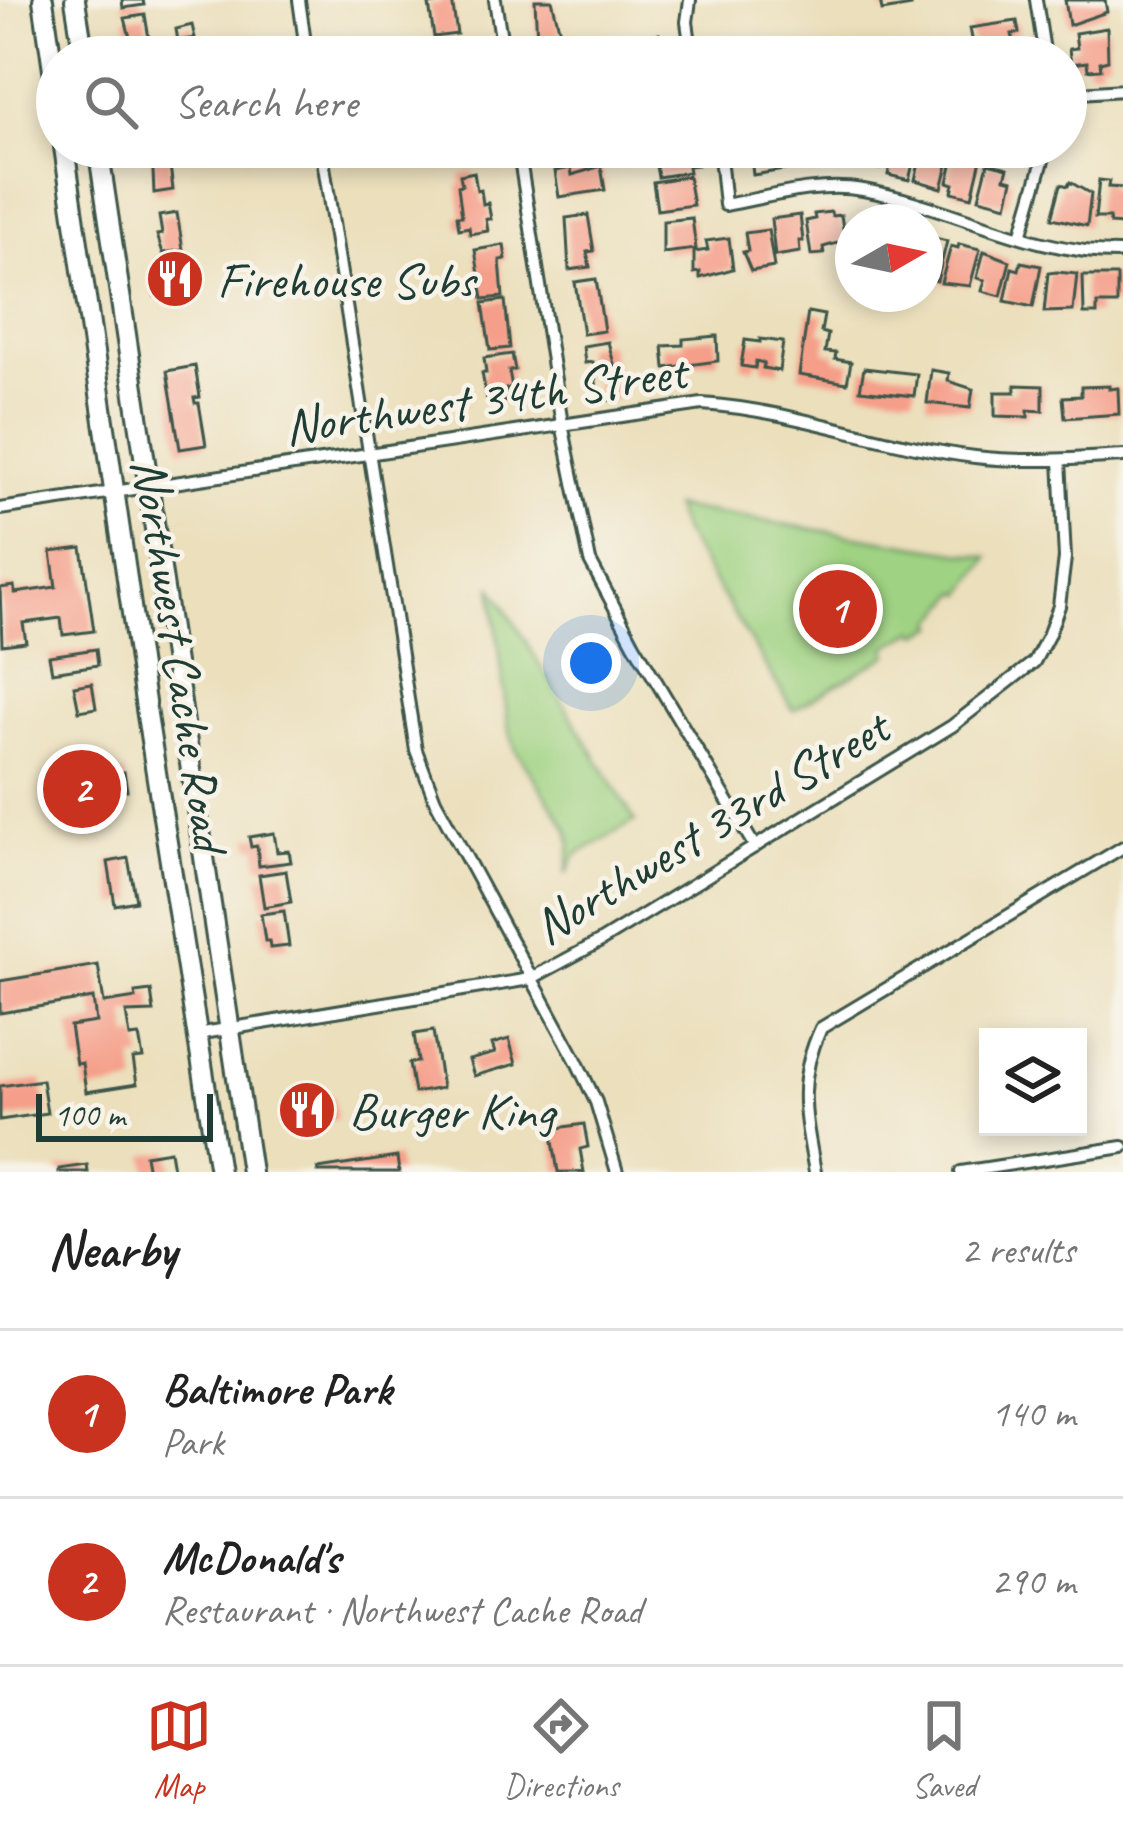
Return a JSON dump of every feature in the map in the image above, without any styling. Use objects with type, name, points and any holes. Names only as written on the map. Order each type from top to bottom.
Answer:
[{"type":"main road","points":[[43,0],[48,36]]},
{"type":"main road","points":[[75,0],[81,36]]},
{"type":"main road","name":"Northwest Cache Road","points":[[67,168],[219,1172]]},
{"type":"main road","name":"Northwest Cache Road","points":[[101,168],[251,1172]]},
{"type":"street","points":[[299,0],[305,36]]},
{"type":"street","points":[[495,0],[501,36]]},
{"type":"street","points":[[689,36],[690,0]]},
{"type":"street","points":[[1036,0],[1042,36]]},
{"type":"street","points":[[1087,93],[1123,90]]},
{"type":"street","points":[[324,168],[416,750],[435,800],[596,1102],[617,1172]]},
{"type":"street","points":[[521,168],[562,424],[590,561],[755,847]]},
{"type":"street","points":[[721,168],[725,205],[842,188],[867,190],[1090,254],[1123,253]]},
{"type":"street","points":[[1021,236],[1041,168]]},
{"type":"street","name":"Northwest 34th Street","points":[[0,509],[655,409],[720,405],[972,457],[1123,457]]},
{"type":"street","name":"Northwest 33rd Street","points":[[197,1034],[530,979],[952,726],[1034,662],[1059,606],[1063,574],[1060,460]]},
{"type":"street","points":[[815,1172],[803,1078],[821,1028],[1123,847]]},
{"type":"street","points":[[962,1172],[1123,1147]]},
{"type":"green space","points":[[673,507],[989,557],[964,594],[959,592],[934,622],[936,626],[919,634],[916,630],[886,648],[889,654],[793,710],[681,529]]},
{"type":"green space","points":[[492,586],[635,821],[576,855],[566,875],[571,844],[568,829],[516,750],[508,726]]},
{"type":"building","points":[[122,0],[143,0],[144,5],[123,8]]},
{"type":"building","points":[[452,0],[457,34],[434,36],[429,5]]},
{"type":"building","points":[[535,0],[552,0],[561,36],[537,36]]},
{"type":"building","points":[[880,0],[909,0],[911,6],[882,11]]},
{"type":"building","points":[[1065,0],[1105,0],[1107,12],[1069,25]]},
{"type":"building","points":[[145,15],[149,36],[130,36],[125,18]]},
{"type":"building","points":[[1017,21],[1019,33],[972,36],[970,28]]},
{"type":"building","points":[[192,25],[195,36],[177,36],[176,29]]},
{"type":"building","points":[[1107,28],[1108,60],[1100,62],[1101,69],[1088,70],[1087,36],[1075,33]]},
{"type":"building","points":[[153,168],[170,168],[173,190],[154,193]]},
{"type":"building","points":[[571,168],[572,175],[601,168],[605,190],[559,197],[555,171]]},
{"type":"building","points":[[656,168],[688,168],[689,172],[658,177]]},
{"type":"building","points":[[752,168],[790,168],[790,169],[753,175]]},
{"type":"building","points":[[890,168],[912,168],[909,180],[888,175]]},
{"type":"building","points":[[918,168],[947,168],[942,188],[915,180]]},
{"type":"building","points":[[951,168],[979,168],[972,197],[952,192],[954,184],[948,182]]},
{"type":"building","points":[[987,168],[1008,168],[1005,178],[1013,180],[1007,205],[979,198]]},
{"type":"building","points":[[474,172],[477,191],[481,190],[483,204],[488,203],[491,219],[486,219],[488,231],[470,234],[469,227],[459,229],[458,186],[462,185],[460,175]]},
{"type":"building","points":[[688,176],[693,205],[657,210],[653,182]]},
{"type":"building","points":[[1099,180],[1109,181],[1108,187],[1123,188],[1123,225],[1095,218]]},
{"type":"building","points":[[1070,182],[1091,194],[1087,226],[1052,218],[1061,184]]},
{"type":"building","points":[[177,213],[183,250],[163,253],[157,235],[162,234],[159,216]]},
{"type":"building","points":[[814,214],[835,216],[835,244],[823,247],[824,254],[811,255],[806,221],[815,219]]},
{"type":"building","points":[[588,215],[594,251],[587,252],[590,267],[569,270],[566,218]]},
{"type":"building","points":[[800,215],[800,252],[775,256],[771,219]]},
{"type":"building","points":[[692,218],[696,249],[663,253],[663,221]]},
{"type":"building","points":[[768,230],[774,267],[751,271],[743,252],[748,251],[745,233]]},
{"type":"building","points":[[729,238],[733,269],[700,278],[700,272],[694,273],[694,252],[708,250],[706,241]]},
{"type":"building","points":[[959,244],[980,249],[970,286],[943,283],[951,246],[958,248]]},
{"type":"building","points":[[504,245],[506,259],[500,260],[503,297],[483,299],[475,250]]},
{"type":"building","points":[[984,251],[1010,261],[1001,296],[982,291],[985,280],[977,278]]},
{"type":"building","points":[[1021,262],[1041,266],[1033,307],[1005,301],[1012,268],[1019,270]]},
{"type":"building","points":[[190,268],[194,291],[155,296],[152,274]]},
{"type":"building","points":[[1048,273],[1077,274],[1073,311],[1044,312]]},
{"type":"building","points":[[1083,276],[1117,276],[1117,304],[1097,304],[1097,314],[1084,314]]},
{"type":"building","points":[[596,279],[604,331],[583,334],[575,282]]},
{"type":"building","points":[[505,300],[510,348],[490,350],[483,303]]},
{"type":"building","points":[[808,312],[824,315],[825,352],[851,362],[847,383],[799,375]]},
{"type":"building","points":[[717,336],[718,361],[665,368],[663,346]]},
{"type":"building","points":[[745,340],[783,342],[779,371],[763,368],[764,363],[756,361],[755,368],[741,366]]},
{"type":"building","points":[[608,342],[616,399],[599,402],[593,362],[585,363],[583,346]]},
{"type":"building","points":[[512,354],[515,370],[509,371],[508,401],[488,405],[484,358]]},
{"type":"building","points":[[195,366],[200,397],[194,398],[199,403],[206,445],[180,449],[167,371]]},
{"type":"building","points":[[864,368],[917,374],[914,396],[860,390]]},
{"type":"building","points":[[931,370],[949,373],[948,381],[973,389],[970,408],[927,403]]},
{"type":"building","points":[[1015,385],[1043,386],[1043,411],[1028,410],[1028,417],[995,416],[995,392],[1015,392]]},
{"type":"building","points":[[1081,387],[1118,388],[1119,414],[1065,418],[1063,397],[1081,396]]},
{"type":"building","points":[[82,548],[94,631],[63,635],[61,618],[23,623],[26,642],[2,645],[0,588],[14,586],[15,593],[56,587],[51,552]]},
{"type":"building","points":[[96,649],[98,665],[52,672],[49,656]]},
{"type":"building","points":[[92,683],[96,708],[79,711],[74,686]]},
{"type":"building","points":[[124,772],[127,790],[45,807],[41,785]]},
{"type":"building","points":[[274,833],[277,852],[289,851],[291,862],[259,866],[257,846],[251,847],[249,837]]},
{"type":"building","points":[[128,858],[136,901],[115,905],[108,862]]},
{"type":"building","points":[[286,871],[291,902],[264,907],[259,875]]},
{"type":"building","points":[[284,911],[289,946],[270,948],[261,914]]},
{"type":"building","points":[[98,965],[104,1003],[151,991],[154,1012],[126,1013],[130,1037],[139,1036],[143,1058],[133,1059],[137,1084],[86,1092],[70,1026],[96,1022],[93,998],[0,1013],[0,981]]},
{"type":"building","points":[[433,1031],[442,1088],[414,1093],[409,1063],[418,1062],[414,1034]]},
{"type":"building","points":[[509,1039],[516,1064],[474,1076],[469,1060],[495,1053],[492,1044]]},
{"type":"building","points":[[42,1080],[47,1113],[0,1120],[0,1086]]},
{"type":"building","points":[[333,1096],[337,1119],[286,1128],[282,1105]]},
{"type":"building","points":[[584,1124],[588,1147],[580,1149],[584,1172],[558,1172],[551,1129]]},
{"type":"building","points":[[170,1151],[173,1169],[148,1172],[145,1155]]},
{"type":"building","points":[[397,1157],[399,1172],[318,1172],[318,1169]]},
{"type":"building","points":[[87,1165],[88,1172],[59,1172],[59,1169]]},
{"type":"place","name":"Firehouse Subs","points":[[175,279]]},
{"type":"place","name":"Baltimore Park","points":[[838,609]]},
{"type":"place","name":"McDonald's","points":[[82,789]]},
{"type":"place","name":"Burger King","points":[[307,1110]]}]
